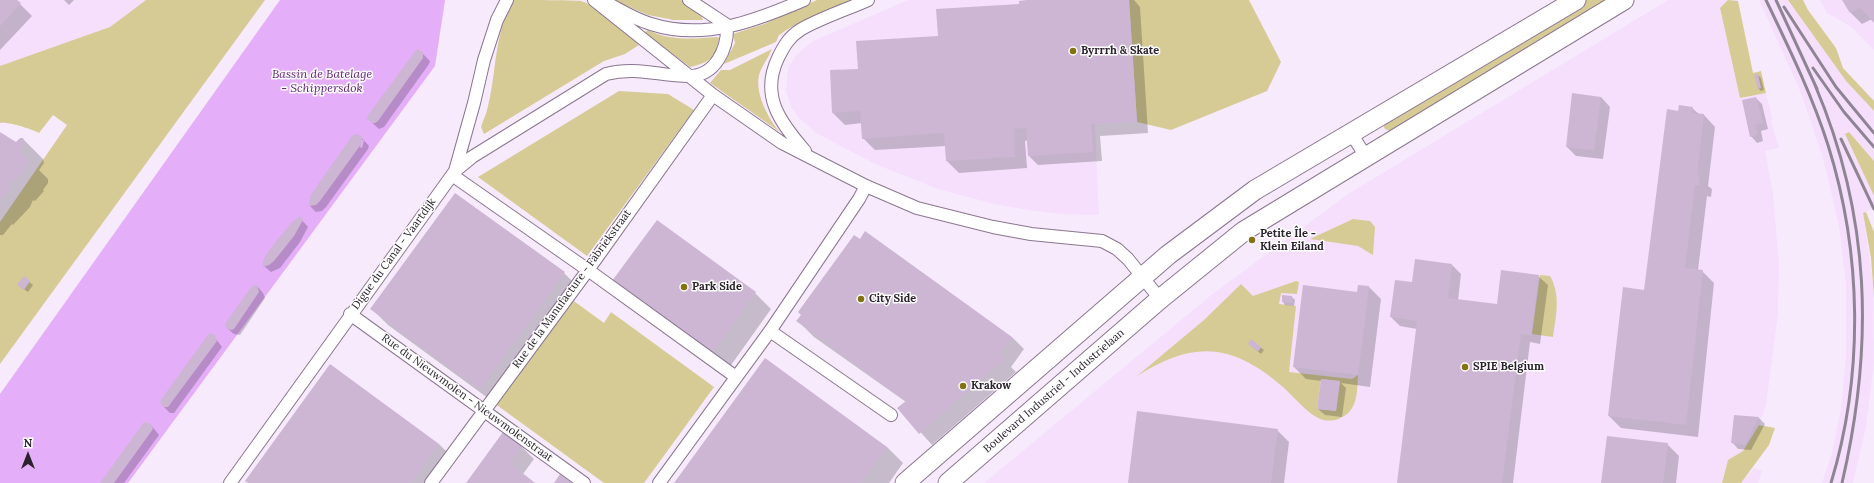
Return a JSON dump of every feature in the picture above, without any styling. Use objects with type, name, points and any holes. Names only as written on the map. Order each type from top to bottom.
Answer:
[{"type":"main road","points":[[905,483],[1142,277],[1191,237],[1255,190],[1576,0]]},
{"type":"main road","name":"Boulevard Industriel - Industrielaan","points":[[948,483],[1160,299],[1244,231],[1624,0]]},
{"type":"street","name":"Digue du Canal - Vaartdijk","points":[[230,483],[350,314],[454,173],[474,103],[484,60],[497,20],[507,0]]},
{"type":"street","points":[[594,0],[713,94],[782,143],[866,186],[917,208],[993,227],[1031,234],[1102,242],[1117,249],[1128,259],[1160,299]]},
{"type":"street","points":[[600,0],[650,24],[682,31],[704,31],[727,25],[746,23],[804,0]]},
{"type":"street","points":[[689,0],[727,25]]},
{"type":"street","points":[[808,155],[786,130],[774,108],[770,87],[773,69],[786,41],[800,29],[868,0]]},
{"type":"street","points":[[727,25],[726,45],[723,54],[713,66],[703,73],[690,76],[642,70],[620,70],[606,74],[472,157],[454,173],[736,378]]},
{"type":"street","name":"Rue de la Manufacture - Fabriekstraat","points":[[431,483],[588,270],[713,94]]},
{"type":"street","points":[[1352,133],[1366,157]]},
{"type":"street","points":[[659,483],[770,331],[859,199],[866,186]]},
{"type":"street","name":"Rue du Nieuwmolen - Nieuwmolenstraat","points":[[350,314],[584,483]]},
{"type":"street","points":[[770,331],[891,415]]},
{"type":"shaded area","points":[[0,0],[146,0],[110,27],[0,68]]},
{"type":"shaded area","points":[[146,0],[265,0],[0,364],[0,222],[67,125],[53,115],[39,133],[20,126],[0,123],[0,66],[110,27]]},
{"type":"shaded area","points":[[514,0],[581,1],[597,8],[613,19],[639,45],[625,54],[604,61],[484,134],[481,127],[487,111],[491,93],[499,38]]},
{"type":"shaded area","points":[[613,0],[682,0],[701,15],[703,20],[674,20],[648,15]]},
{"type":"shaded area","points":[[817,0],[856,0],[791,27],[779,35],[776,42],[724,64],[735,43],[733,34],[764,24]]},
{"type":"shaded area","points":[[908,0],[1129,0],[1137,122],[1095,124],[1099,215],[1060,214],[1028,210],[994,204],[938,189],[875,164],[816,133],[799,118],[791,107],[786,91],[788,68],[796,55],[813,41]]},
{"type":"shaded area","points":[[1129,0],[1249,0],[1281,62],[1267,91],[1171,130],[1137,122]]},
{"type":"shaded area","points":[[1586,0],[1610,0],[1392,132],[1385,129],[1383,125]]},
{"type":"shaded area","points":[[1668,0],[1728,0],[1720,9],[1740,98],[1766,93],[1773,121],[1771,121],[1779,148],[1765,151],[1773,193],[1779,264],[1778,314],[1766,405],[1759,425],[1743,451],[1728,460],[1722,483],[984,483],[1210,296],[1348,194]]},
{"type":"shaded area","points":[[1728,0],[1738,1],[1753,73],[1761,71],[1766,93],[1740,98],[1720,8]]},
{"type":"shaded area","points":[[1759,0],[1788,0],[1846,81],[1874,111],[1874,161],[1849,132],[1845,134],[1874,196],[1874,208],[1863,213],[1873,283],[1874,362],[1866,427],[1853,483],[1822,483],[1832,453],[1841,408],[1846,354],[1846,286],[1839,226],[1823,158],[1801,93]]},
{"type":"shaded area","points":[[1788,0],[1803,0],[1808,10],[1836,48],[1843,68],[1874,101],[1874,111],[1846,81]]},
{"type":"shaded area","points":[[1820,0],[1874,0],[1874,50],[1850,26],[1827,13]]},
{"type":"shaded area","points":[[648,30],[656,34],[673,38],[690,39],[717,37],[719,38],[718,45],[714,55],[707,61],[690,67],[644,33]]},
{"type":"shaded area","points":[[772,49],[760,72],[758,87],[763,104],[771,120],[780,132],[710,83],[721,70],[730,70]]},
{"type":"shaded area","points":[[619,91],[668,94],[694,110],[587,256],[478,177]]},
{"type":"shaded area","points":[[1849,132],[1874,161],[1874,196],[1845,134]]},
{"type":"shaded area","points":[[1866,212],[1874,232],[1874,298],[1871,258],[1863,213]]},
{"type":"shaded area","points":[[1353,219],[1370,221],[1375,227],[1373,255],[1358,246],[1310,239]]},
{"type":"shaded area","points":[[1540,275],[1550,276],[1556,291],[1557,306],[1553,337],[1532,334]]},
{"type":"shaded area","points":[[1296,281],[1299,282],[1297,294],[1281,293],[1279,304],[1296,306],[1289,372],[1352,379],[1358,375],[1357,395],[1353,407],[1345,416],[1334,420],[1320,419],[1305,409],[1283,387],[1264,372],[1247,362],[1229,355],[1212,352],[1195,352],[1177,356],[1158,364],[1137,376],[1204,320],[1241,284],[1253,296]],"holes":[[[1321,379],[1340,381],[1336,411],[1317,409]]]},
{"type":"shaded area","points":[[571,299],[604,323],[611,312],[714,387],[644,483],[604,483],[494,403]]},
{"type":"shaded area","points":[[1759,425],[1775,428],[1769,445],[1741,483],[1722,483],[1728,460],[1743,451]]},
{"type":"shaded area","points":[[1754,468],[1762,471],[1758,483],[1741,483]]},
{"type":"water","name":"Bassin de Batelage - Schippersdok","points":[[280,0],[445,0],[435,66],[128,483],[0,483],[0,394]]},
{"type":"building","points":[[0,0],[17,0],[21,3],[0,26]]},
{"type":"building","points":[[1129,0],[1137,122],[1091,124],[1093,152],[1028,156],[1026,128],[1014,129],[1015,157],[946,161],[944,133],[862,139],[860,111],[832,113],[830,70],[858,69],[856,41],[938,36],[936,9],[1019,4],[1019,1]]},
{"type":"building","points":[[1842,0],[1874,0],[1874,23],[1860,8],[1850,13]]},
{"type":"building","points":[[417,49],[423,52],[423,58],[378,121],[372,123],[367,119],[368,115]]},
{"type":"building","points":[[1758,74],[1761,88],[1758,89],[1754,75]]},
{"type":"building","points":[[1572,93],[1601,97],[1594,151],[1566,147]]},
{"type":"building","points":[[1756,97],[1763,123],[1755,125],[1758,135],[1750,137],[1742,100]]},
{"type":"building","points":[[1679,105],[1693,107],[1692,113],[1704,114],[1697,176],[1700,176],[1699,185],[1695,185],[1685,268],[1703,270],[1686,425],[1608,416],[1623,287],[1644,290],[1667,109],[1678,111]]},
{"type":"building","points":[[0,132],[16,142],[20,138],[23,138],[25,143],[19,151],[27,157],[29,161],[23,170],[25,171],[10,184],[11,187],[0,199]]},
{"type":"building","points":[[357,134],[362,137],[362,143],[320,201],[316,205],[309,206],[310,196],[352,136]]},
{"type":"building","points":[[455,193],[565,272],[480,389],[370,309]]},
{"type":"building","points":[[300,216],[303,220],[294,236],[274,261],[263,267],[263,261],[267,253],[291,223]]},
{"type":"building","name":"Park Side","points":[[657,220],[756,292],[712,353],[612,281]]},
{"type":"building","points":[[865,231],[1012,337],[1000,354],[1005,360],[991,370],[919,434],[897,408],[906,401],[826,343],[828,340],[825,337],[823,340],[796,321],[801,315],[798,312],[854,235],[860,239]]},
{"type":"building","points":[[1415,259],[1452,264],[1448,298],[1497,304],[1501,270],[1539,275],[1531,335],[1521,334],[1502,483],[1397,483],[1417,321],[1390,317],[1395,280],[1412,282]]},
{"type":"building","points":[[24,276],[30,281],[24,290],[17,285]]},
{"type":"building","points":[[257,285],[259,292],[234,329],[231,330],[226,328],[225,324],[252,286]]},
{"type":"building","points":[[1303,285],[1357,292],[1358,285],[1369,286],[1358,375],[1293,367]]},
{"type":"building","points":[[1282,295],[1292,296],[1292,303],[1282,302]]},
{"type":"building","points":[[211,333],[216,336],[217,341],[168,407],[163,407],[160,401],[207,336]]},
{"type":"building","points":[[1251,339],[1261,347],[1258,352],[1248,344]]},
{"type":"building","points":[[765,358],[887,447],[861,483],[674,483]]},
{"type":"building","points":[[330,364],[439,444],[411,483],[248,483],[245,481]]},
{"type":"building","points":[[1321,379],[1340,381],[1336,411],[1317,409]]},
{"type":"building","points":[[1137,411],[1278,429],[1271,483],[1128,483]]},
{"type":"building","points":[[1734,415],[1759,417],[1745,445],[1731,443]]},
{"type":"building","points":[[144,422],[151,424],[153,429],[114,483],[100,483]]},
{"type":"building","points":[[503,432],[522,446],[510,463],[535,483],[466,483]]},
{"type":"building","points":[[1607,436],[1668,443],[1663,483],[1601,483]]},
{"type":"building","points":[[560,474],[572,483],[554,483]]},
{"type":"railway","points":[[1766,0],[1800,72],[1822,126],[1839,186],[1853,271],[1855,314],[1854,357],[1842,442],[1831,483]]},
{"type":"railway","points":[[1776,0],[1817,89]]},
{"type":"railway","points":[[1784,7],[1836,87],[1874,133]]},
{"type":"railway","points":[[1813,68],[1844,112],[1874,147]]},
{"type":"railway","points":[[1815,85],[1834,134],[1847,183],[1857,232],[1862,282],[1862,331],[1859,381],[1852,432],[1842,483]]},
{"type":"railway","points":[[1841,139],[1874,209]]},
{"type":"place","name":"Byrrrh & Skate","points":[[1073,51]]},
{"type":"place","name":"Petite Île - Klein Eiland","points":[[1252,240]]},
{"type":"place","name":"Park Side","points":[[684,287]]},
{"type":"place","name":"City Side","points":[[861,299]]},
{"type":"place","name":"SPIE Belgium","points":[[1465,367]]},
{"type":"place","name":"Krakow","points":[[963,386]]}]
